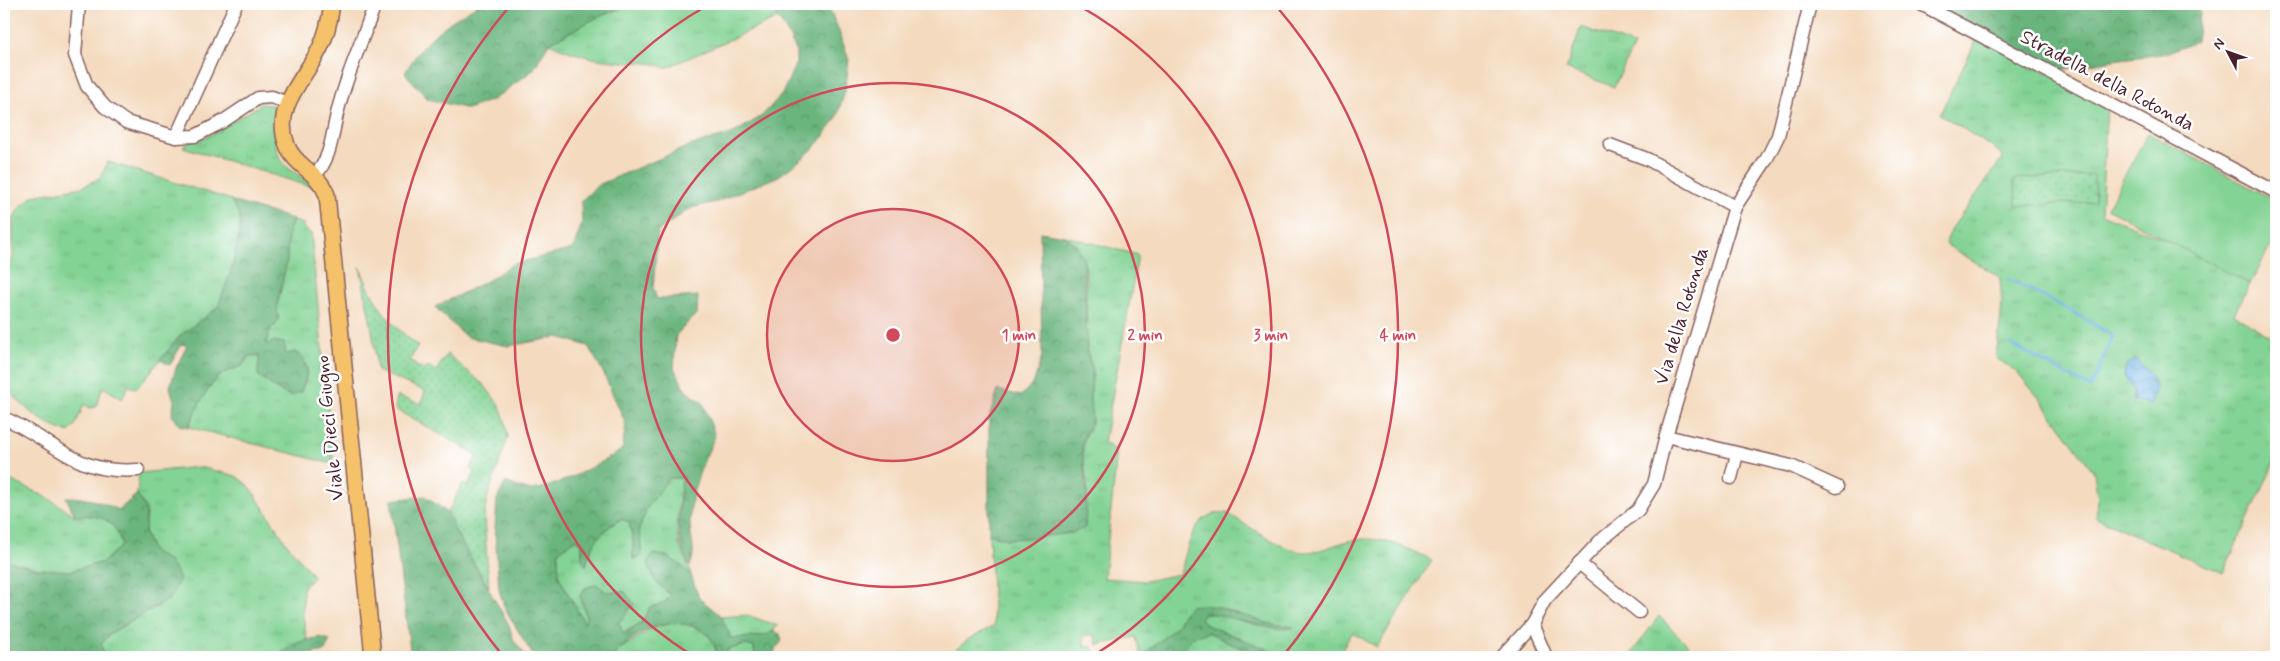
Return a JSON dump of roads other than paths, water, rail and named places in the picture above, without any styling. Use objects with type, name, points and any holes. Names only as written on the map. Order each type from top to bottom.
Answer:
[{"type":"main road","points":[[315,175],[298,162],[286,144],[284,124],[286,103],[322,45],[329,24],[332,4]]},
{"type":"main road","name":"Viale Dieci Giugno","points":[[315,175],[327,195],[374,657]]},
{"type":"street","points":[[79,4],[74,56],[87,86],[105,107],[118,118],[176,137],[195,136],[222,122],[258,98],[272,97],[286,103]]},
{"type":"street","points":[[176,137],[236,4]]},
{"type":"street","points":[[315,175],[324,164],[329,150],[338,109],[375,4]]},
{"type":"street","name":"Via della Rotonda","points":[[1502,657],[1532,624],[1545,600],[1600,542],[1638,510],[1654,484],[1666,436],[1735,207],[1766,160],[1778,136],[1810,4]]},
{"type":"street","name":"Stradella della Rotonda","points":[[1921,4],[2276,192]]},
{"type":"street","points":[[1610,145],[1647,159],[1735,207]]},
{"type":"street","points":[[4,418],[27,428],[82,464],[120,471],[138,470]]},
{"type":"street","points":[[1666,436],[1791,466],[1838,487]]},
{"type":"street","points":[[1731,478],[1737,454]]},
{"type":"street","points":[[1579,563],[1639,612]]},
{"type":"street","points":[[1532,624],[1546,657]]},
{"type":"water","points":[[2137,359],[2150,375],[2154,385],[2153,398],[2150,405],[2133,401],[2133,389],[2124,376],[2127,364]]},
{"type":"waterway","points":[[2008,279],[2068,309],[2113,336],[2091,388],[2011,344]]}]
